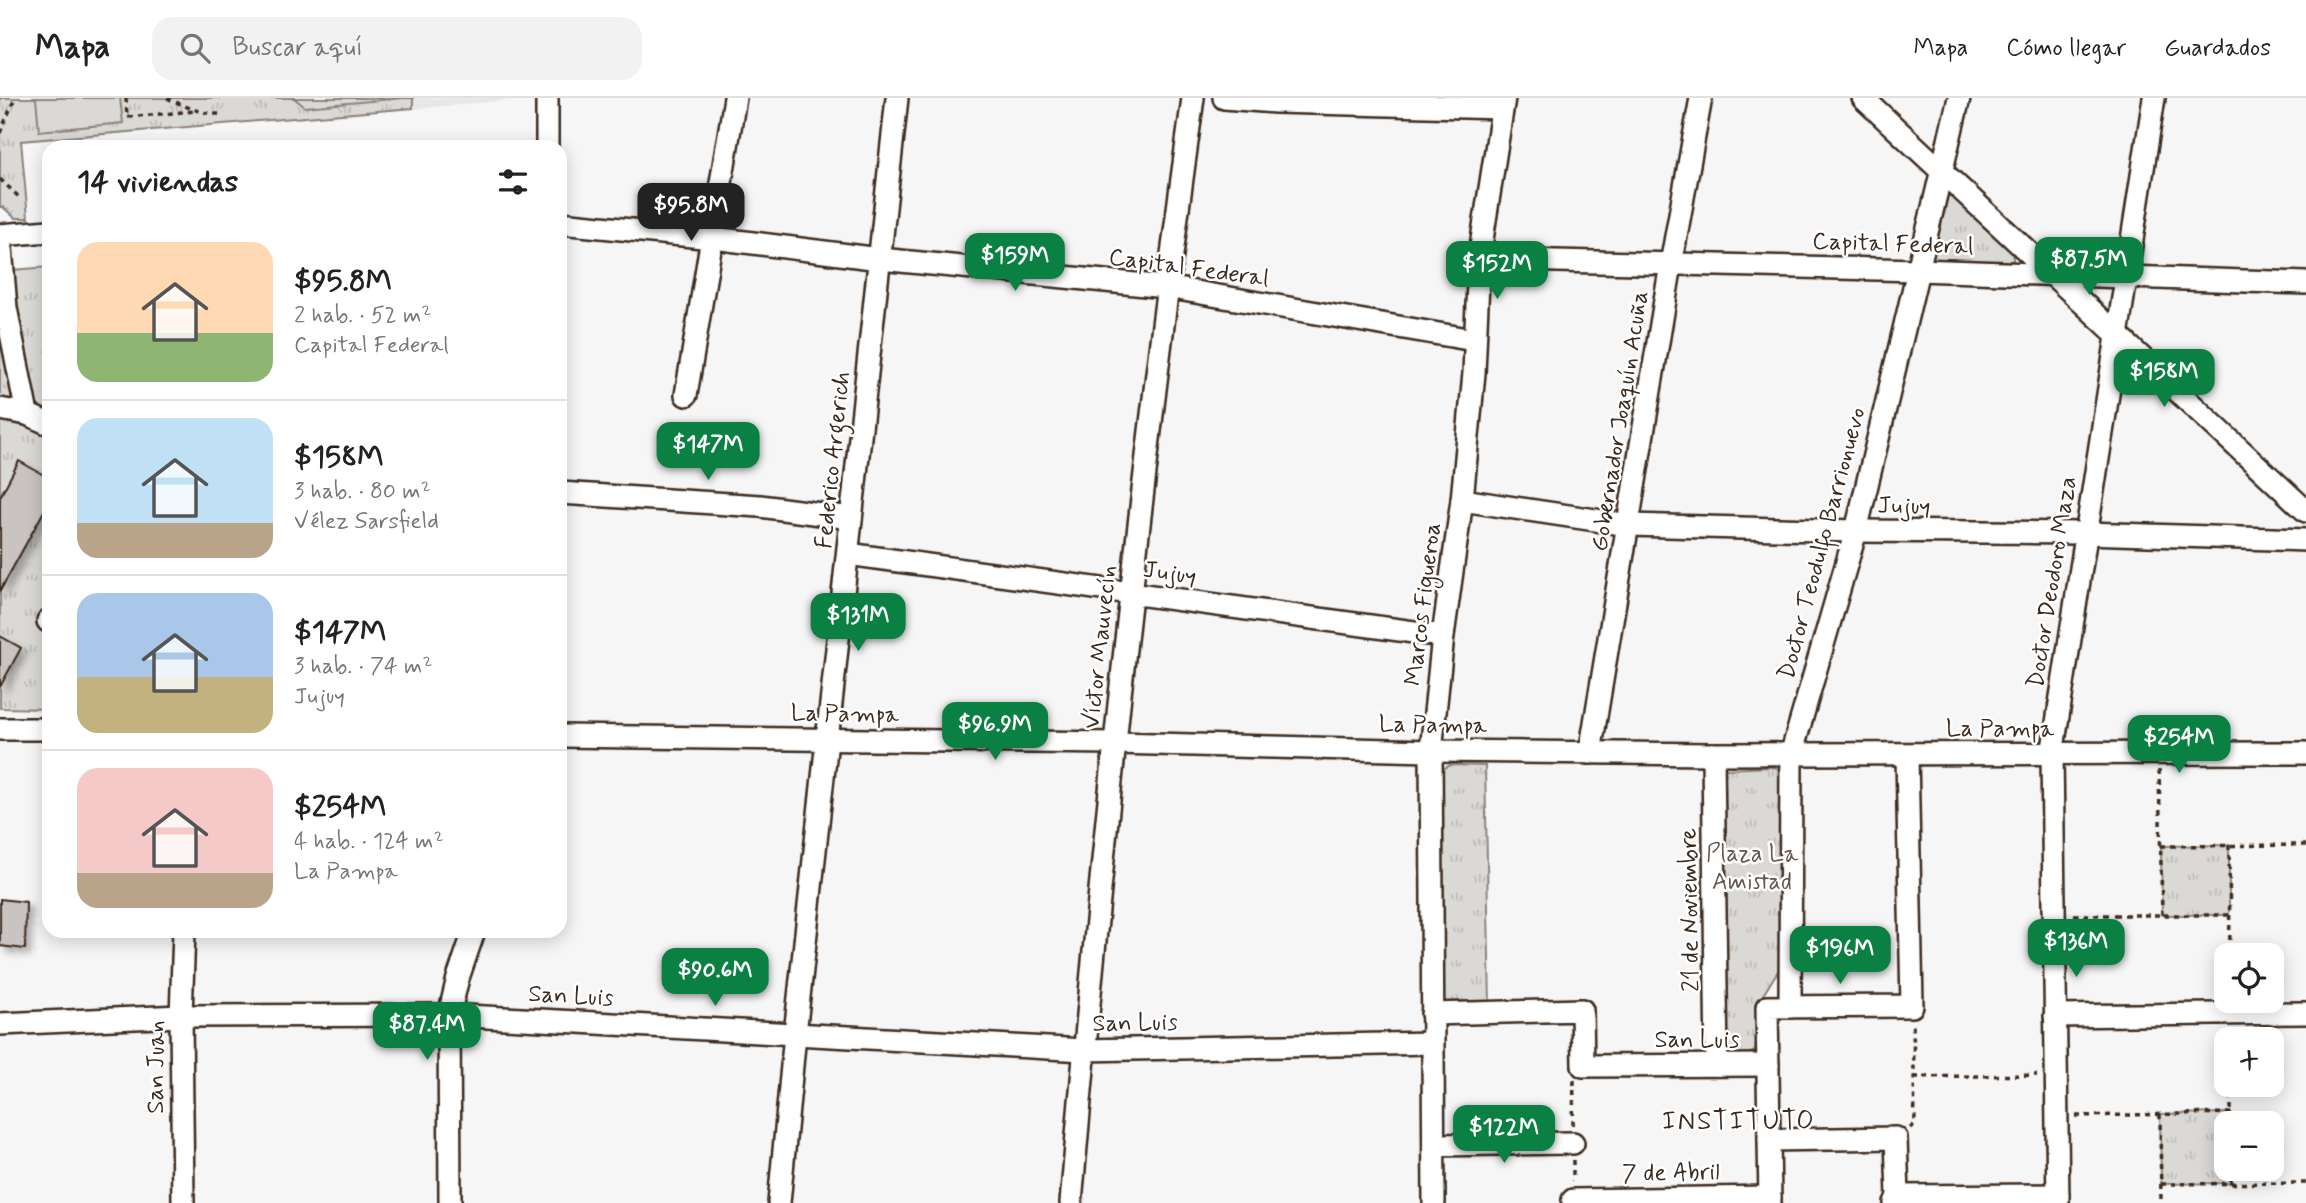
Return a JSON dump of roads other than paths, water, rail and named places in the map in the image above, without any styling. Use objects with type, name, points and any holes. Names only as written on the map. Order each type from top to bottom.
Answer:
[{"type":"street","points":[[547,98],[547,140]]},
{"type":"street","points":[[687,395],[735,98]]},
{"type":"street","name":"Federico Argerich","points":[[779,1203],[897,98]]},
{"type":"street","name":"Víctor Mauvecín","points":[[1072,1203],[1084,1050],[1131,593],[1166,287],[1193,98]]},
{"type":"street","points":[[1224,98],[1275,102],[1503,103]]},
{"type":"street","name":"Gobernador Joaquín Acuña","points":[[1590,752],[1701,98]]},
{"type":"street","points":[[1863,98],[2053,274],[2115,336],[2306,511]]},
{"type":"street","name":"Doctor Teodulfo Barrionuevo","points":[[1790,1007],[1791,755],[1856,531],[1959,98]]},
{"type":"street","name":"Doctor Deodoro Maza","points":[[2058,1199],[2052,755],[2154,98]]},
{"type":"street","name":"Marcos Figueroa","points":[[1434,1203],[1431,751],[1443,636],[1462,500],[1474,373],[1479,259],[1503,103]]},
{"type":"street","name":"Capital Federal","points":[[567,224],[713,238],[880,259],[1166,287],[1474,340]]},
{"type":"street","points":[[27,414],[6,307],[0,235],[42,232]]},
{"type":"street","name":"Capital Federal","points":[[1479,259],[2306,283]]},
{"type":"street","points":[[0,409],[27,414],[42,421]]},
{"type":"street","points":[[567,494],[760,506],[851,518]]},
{"type":"street","name":"Jujuy","points":[[1462,500],[1629,525],[2085,533],[2306,540]]},
{"type":"street","name":"Jujuy","points":[[848,554],[1443,636]]},
{"type":"street","points":[[0,729],[42,729]]},
{"type":"street","name":"La Pampa","points":[[567,736],[1791,755],[2159,754],[2305,748]]},
{"type":"street","name":"21 de Noviembre","points":[[1713,754],[1717,1065]]},
{"type":"street","name":"San Luis","points":[[1432,1014],[1582,1010],[1583,1066],[1768,1065],[1768,1007],[1912,1006],[1907,755]]},
{"type":"street","name":"San Juan","points":[[183,1203],[181,1016],[184,938]]},
{"type":"street","points":[[450,1203],[449,1015],[472,938]]},
{"type":"street","points":[[2056,1016],[2306,1013]]},
{"type":"street","name":"San Luis","points":[[0,1024],[181,1016],[449,1015],[1084,1050],[1432,1042]]},
{"type":"street","points":[[1768,1065],[1770,1200]]},
{"type":"street","points":[[1769,1140],[1896,1138],[1896,1199],[2058,1199]]},
{"type":"street","points":[[1434,1145],[1573,1143]]},
{"type":"street","name":"7 de Abril","points":[[1573,1202],[1770,1200]]},
{"type":"district","name":"INSTITUTO","points":[[1739,1120]]},
{"type":"park label","name":"Plaza La Amistad","points":[[1752,867]]}]
